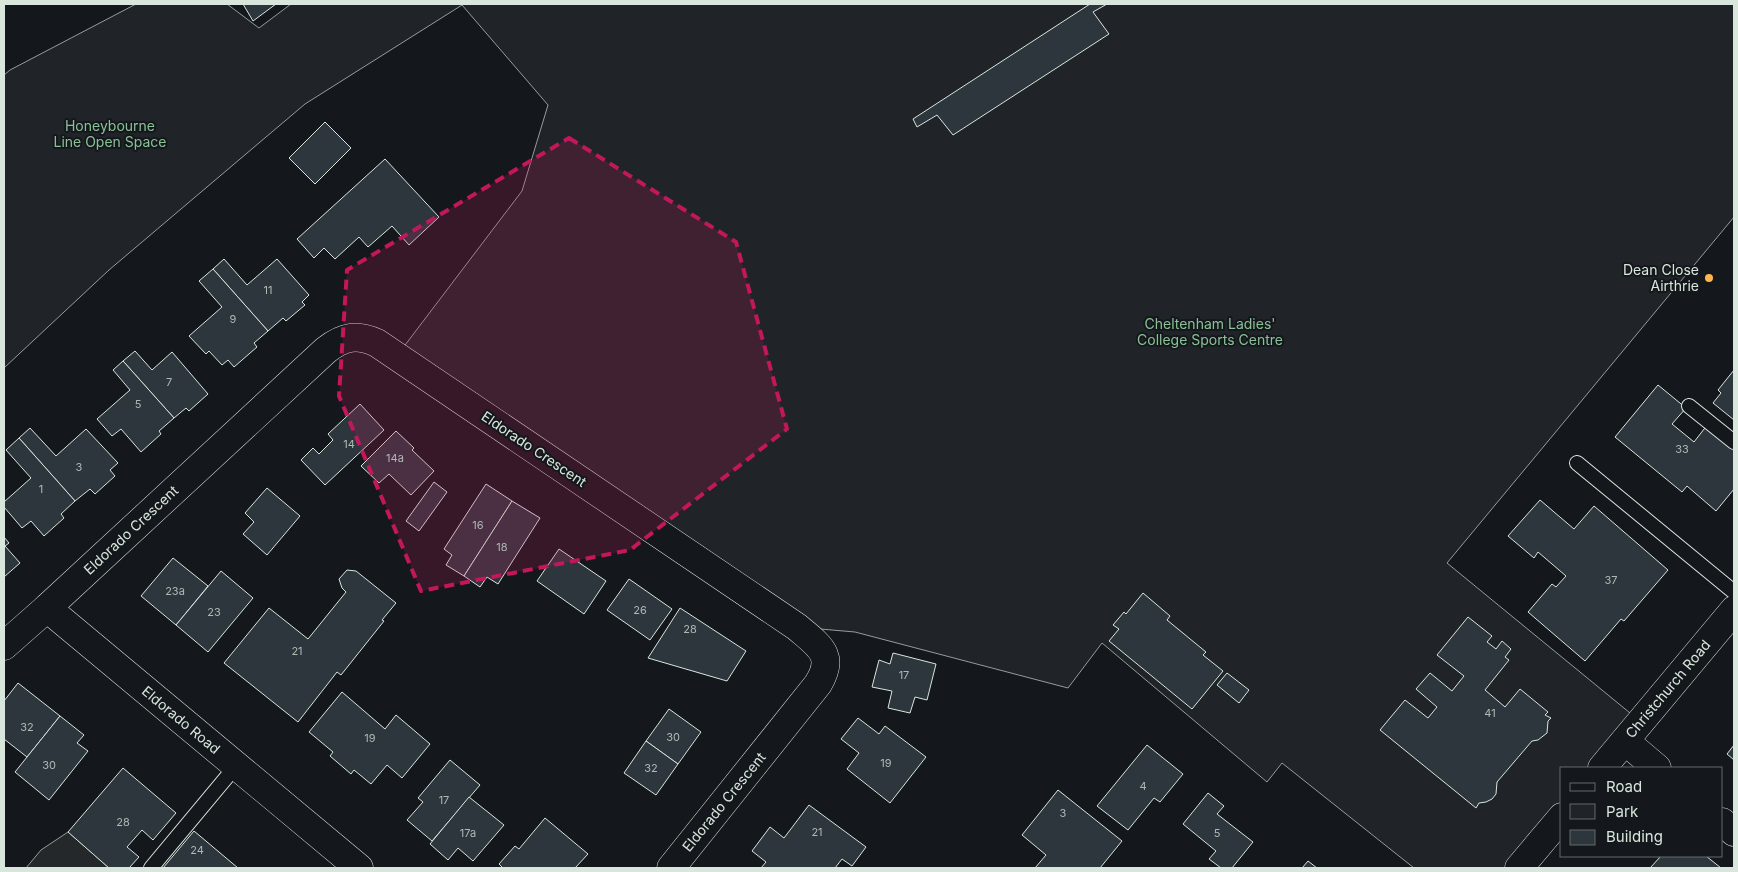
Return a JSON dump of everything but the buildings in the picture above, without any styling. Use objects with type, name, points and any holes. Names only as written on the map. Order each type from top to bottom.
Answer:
[{"type":"street","name":"Eldorado Crescent","points":[[47,608],[326,350],[343,339],[353,337],[366,338],[377,343],[797,627],[818,644],[824,653],[826,662],[825,673],[818,684],[671,868]]},
{"type":"street","points":[[4,646],[47,608]]},
{"type":"street","name":"Eldorado Road","points":[[47,608],[359,868]]},
{"type":"street","name":"Christchurch Road","points":[[1603,767],[1734,610]]},
{"type":"street","points":[[1625,741],[1656,767]]},
{"type":"street","points":[[1519,868],[1560,819]]},
{"type":"street","points":[[1723,823],[1734,832]]},
{"type":"lane","points":[[1689,406],[1734,442]]},
{"type":"lane","points":[[1577,463],[1734,592]]},
{"type":"lane","points":[[151,868],[236,766]]},
{"type":"highlighted area","points":[[569,138],[736,242],[787,429],[630,550],[421,591],[339,396],[347,270]]},
{"type":"green space","name":"Cheltenham Ladies' College Sports Centre","points":[[136,4],[227,4],[259,28],[291,4],[1734,4],[1734,217],[1447,563],[1641,722],[1603,767],[1560,767],[1560,819],[1519,868],[1414,868],[1282,763],[1267,782],[1102,643],[1068,688],[855,632],[797,627],[396,357],[522,191],[548,105],[462,5],[305,104],[109,270],[4,368],[4,75],[10,70]]},
{"type":"shaded area","points":[[68,832],[109,868],[26,868],[41,850]]},
{"type":"place","name":"Dean Close Airthrie","points":[[1709,278]]},
{"type":"park label","name":"Honeybourne Line Open Space","points":[[110,134]]}]
